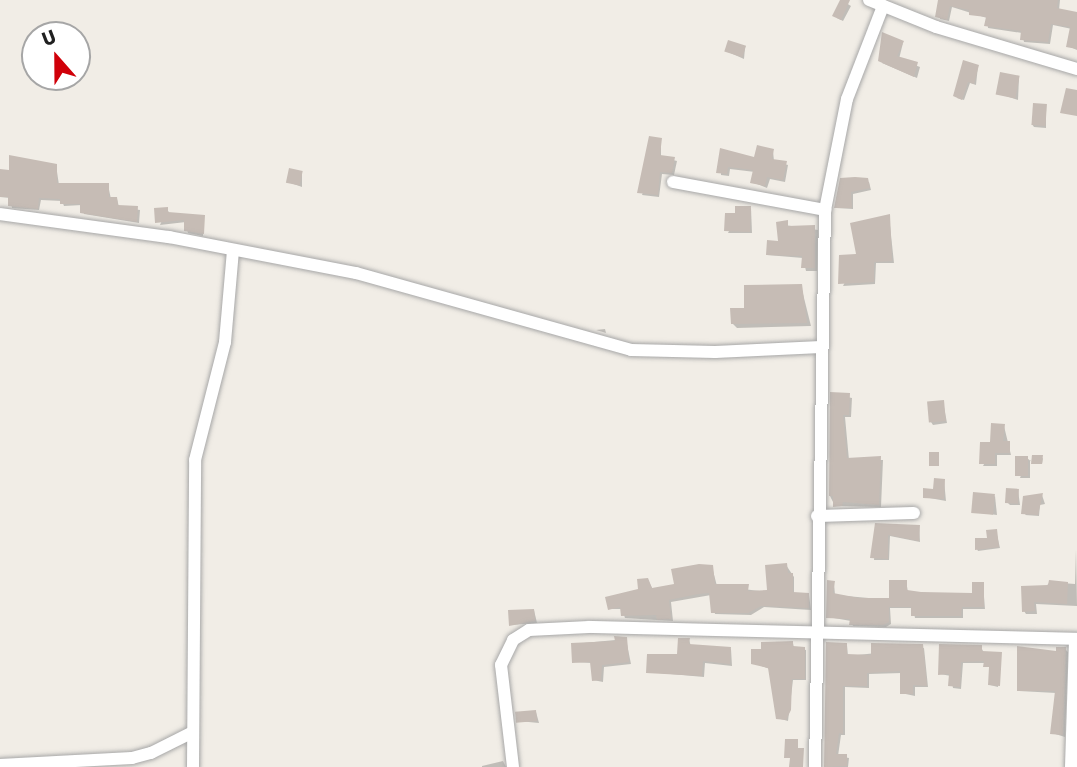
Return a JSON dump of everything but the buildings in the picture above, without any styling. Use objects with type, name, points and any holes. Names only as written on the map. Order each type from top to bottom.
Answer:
[{"type":"street","points":[[869,0],[1077,69]]},
{"type":"street","points":[[815,767],[814,633],[825,210],[847,99],[883,6]]},
{"type":"street","points":[[673,182],[825,210]]},
{"type":"street","points":[[0,214],[113,227],[370,277],[631,350],[715,352],[821,347]]},
{"type":"street","points":[[193,767],[191,733],[195,460],[225,342],[233,250]]},
{"type":"street","points":[[817,516],[914,513]]},
{"type":"street","points":[[513,767],[501,665],[513,640],[529,630],[1076,639],[1071,767]]},
{"type":"street","points":[[0,765],[132,758],[151,754],[191,733]]}]
